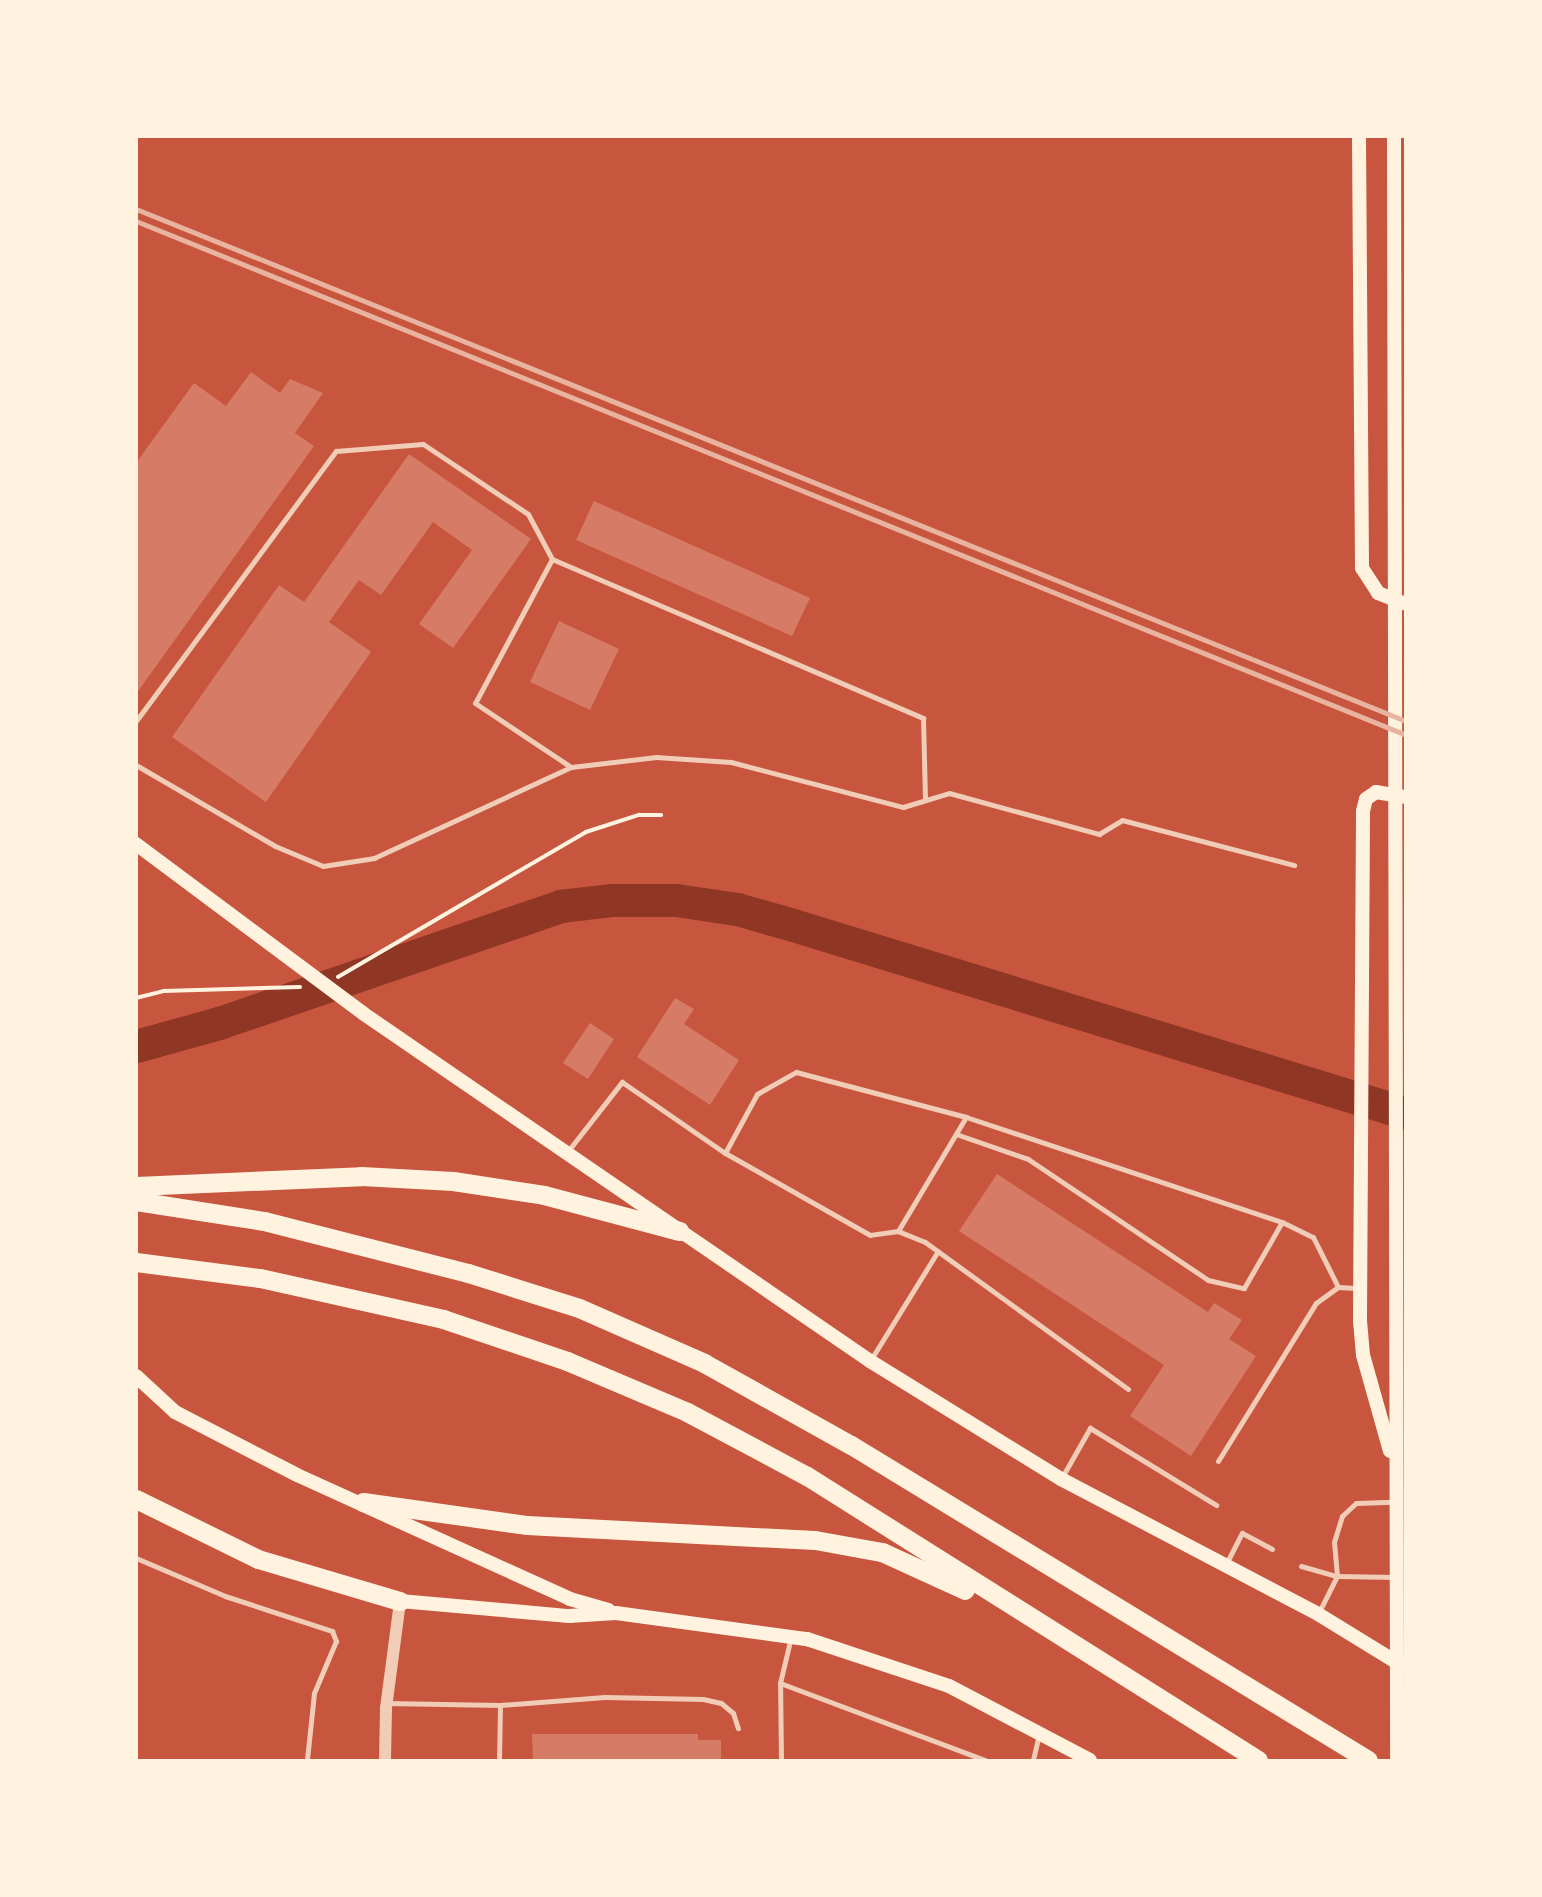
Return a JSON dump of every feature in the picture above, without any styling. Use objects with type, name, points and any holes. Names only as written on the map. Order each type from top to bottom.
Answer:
[{"type":"highway","points":[[136,1186],[361,1176],[453,1181],[544,1195],[679,1231]]},
{"type":"highway","points":[[136,1201],[264,1221],[455,1269],[579,1308],[704,1363],[851,1445],[1368,1760]]},
{"type":"highway","points":[[136,1262],[260,1278],[355,1297],[443,1319],[567,1361],[687,1412],[807,1476],[1030,1620],[1258,1760]]},
{"type":"highway","points":[[136,1499],[258,1559],[400,1601]]},
{"type":"highway","points":[[363,1502],[527,1525],[829,1542],[883,1552],[1030,1620]]},
{"type":"main road","points":[[1359,136],[1362,568],[1378,593],[1405,605]]},
{"type":"main road","points":[[1394,136],[1398,1178],[1394,1502],[1395,1577],[1401,1665],[1397,1760]]},
{"type":"main road","points":[[1395,1466],[1363,1355],[1360,1287],[1363,811],[1366,799],[1376,792],[1405,798]]},
{"type":"main road","points":[[136,844],[364,1014],[870,1361],[1061,1479],[1318,1615],[1401,1665]]},
{"type":"main road","points":[[136,1376],[174,1412],[297,1475],[363,1502],[569,1599],[616,1613],[791,1637],[949,1686],[1040,1732],[1071,1756],[1090,1760]]},
{"type":"main road","points":[[400,1601],[569,1616],[616,1613]]},
{"type":"street","points":[[386,1760],[386,1703],[400,1601]]},
{"type":"lane","points":[[136,721],[336,451],[423,444],[528,514],[552,559],[923,718],[925,800]]},
{"type":"lane","points":[[552,559],[475,703],[571,767]]},
{"type":"lane","points":[[136,765],[275,846],[324,866],[374,858],[571,767],[656,757],[731,761],[903,807],[949,793],[1099,834],[1122,820],[1294,865]]},
{"type":"lane","points":[[725,1153],[757,1094],[796,1072],[966,1117],[1282,1222],[1313,1237],[1338,1287]]},
{"type":"lane","points":[[566,1153],[622,1082],[725,1153],[870,1235],[898,1231],[937,1251],[1128,1389]]},
{"type":"lane","points":[[898,1231],[966,1117]]},
{"type":"lane","points":[[956,1134],[1028,1159],[1208,1280],[1244,1288],[1282,1222]]},
{"type":"lane","points":[[870,1361],[937,1251]]},
{"type":"lane","points":[[1219,1461],[1316,1303],[1338,1287],[1360,1287]]},
{"type":"lane","points":[[1061,1479],[1090,1428],[1216,1505]]},
{"type":"lane","points":[[1318,1615],[1337,1576],[1334,1542],[1342,1516],[1356,1503],[1394,1502]]},
{"type":"lane","points":[[1225,1567],[1242,1533],[1272,1549]]},
{"type":"lane","points":[[136,1558],[225,1597],[332,1631],[336,1641],[314,1693],[307,1760]]},
{"type":"lane","points":[[1301,1566],[1337,1576],[1395,1577]]},
{"type":"lane","points":[[781,1760],[780,1683],[791,1637]]},
{"type":"lane","points":[[780,1683],[985,1760]]},
{"type":"lane","points":[[386,1703],[500,1705],[605,1697],[703,1699],[721,1703],[733,1713],[738,1728]]},
{"type":"lane","points":[[499,1760],[500,1705]]},
{"type":"lane","points":[[1033,1760],[1040,1732]]},
{"type":"path","points":[[325,981],[351,972],[586,832],[639,815],[661,815]]},
{"type":"path","points":[[136,998],[164,991],[272,991],[312,986]]},
{"type":"building","points":[[251,372],[280,393],[290,379],[323,393],[295,433],[314,446],[136,694],[136,463],[194,383],[226,406]]},
{"type":"building","points":[[409,454],[531,539],[453,648],[419,624],[472,550],[433,522],[381,595],[359,580],[329,622],[371,652],[266,802],[172,737],[279,585],[304,602]]},
{"type":"building","points":[[594,501],[810,598],[792,636],[576,540]]},
{"type":"building","points":[[559,621],[619,649],[590,710],[530,682]]},
{"type":"building","points":[[675,998],[694,1009],[684,1024],[739,1060],[710,1105],[637,1057]]},
{"type":"building","points":[[590,1023],[614,1039],[588,1079],[563,1063]]},
{"type":"building","points":[[997,1174],[1208,1312],[1214,1303],[1242,1320],[1229,1339],[1256,1356],[1191,1456],[1130,1416],[1164,1365],[959,1231]]},
{"type":"building","points":[[532,1734],[698,1734],[698,1740],[721,1740],[721,1760],[533,1760]]},
{"type":"waterway","points":[[136,1046],[219,1023],[560,906],[611,900],[676,900],[737,909],[793,925],[1406,1113]]},
{"type":"railway","points":[[136,209],[1406,721]]},
{"type":"railway","points":[[136,221],[1406,735]]}]
